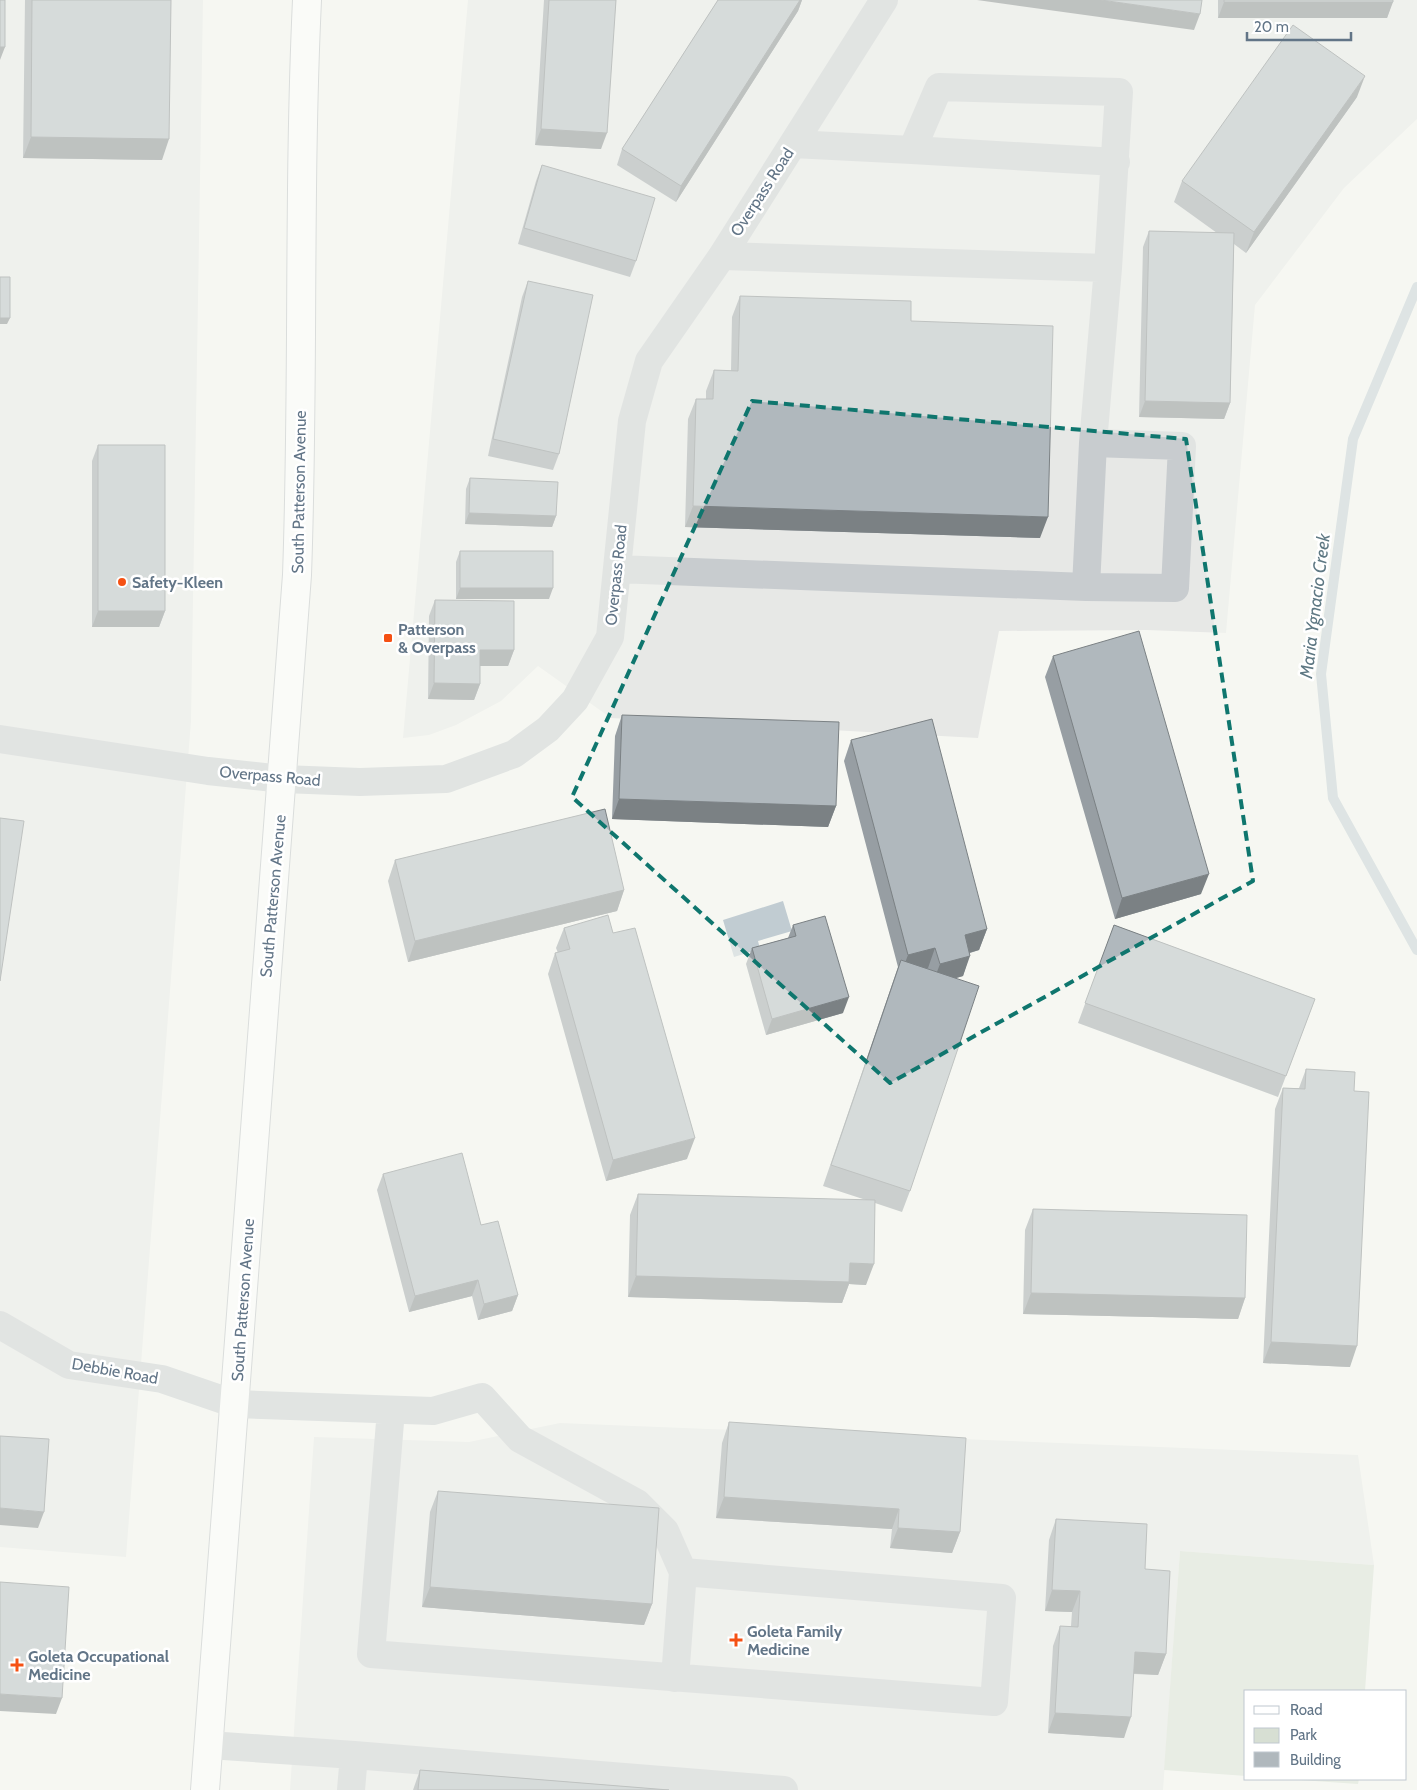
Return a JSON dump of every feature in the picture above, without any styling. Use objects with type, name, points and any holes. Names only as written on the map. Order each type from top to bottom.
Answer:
[{"type":"main road","name":"South Patterson Avenue","points":[[205,1790],[297,575],[301,453],[301,166],[307,0]]},
{"type":"street","name":"Overpass Road","points":[[0,739],[208,771],[283,779],[360,782],[446,779],[514,754],[548,729],[575,700],[610,637],[632,420],[649,361],[722,256],[884,0]]},
{"type":"street","points":[[912,150],[939,87],[1120,92],[1108,268],[1093,443],[1086,587]]},
{"type":"street","points":[[793,144],[1116,162]]},
{"type":"street","points":[[722,256],[1108,268]]},
{"type":"street","points":[[617,569],[1086,587],[1174,588],[1182,446],[1093,443]]},
{"type":"street","name":"Debbie Road","points":[[0,1325],[69,1365],[162,1379],[235,1404],[433,1411],[482,1396],[520,1439],[637,1503],[665,1531],[683,1572]]},
{"type":"street","points":[[391,1410],[371,1654],[675,1678],[994,1702],[1002,1598],[683,1572],[675,1678]]},
{"type":"street","points":[[209,1745],[784,1790]]},
{"type":"street","points":[[351,1790],[354,1755]]},
{"type":"highlighted area","points":[[752,401],[1186,439],[1253,881],[890,1083],[572,797]]},
{"type":"shaded area","points":[[0,0],[203,0],[191,721],[126,1557],[0,1547]]},
{"type":"shaded area","points":[[468,0],[1417,0],[1417,119],[1344,188],[1255,305],[1226,633],[1147,630],[999,631],[978,738],[611,718],[538,666],[501,701],[456,725],[429,735],[403,738]]},
{"type":"shaded area","points":[[783,901],[792,931],[758,941],[760,949],[734,957],[723,920]]},
{"type":"shaded area","name":"Goleta Family Medicine","points":[[560,1423],[1358,1455],[1374,1565],[1180,1551],[1163,1790],[290,1790],[314,1437],[469,1442]]},
{"type":"green space","points":[[1180,1551],[1374,1565],[1365,1690],[1244,1690],[1244,1776],[1164,1770]]},
{"type":"green space","points":[[1300,1780],[1359,1780],[1358,1784]]},
{"type":"building","points":[[0,0],[5,0],[5,47],[0,47]]},
{"type":"building","points":[[32,0],[171,0],[169,139],[31,137]]},
{"type":"building","points":[[549,0],[616,0],[607,133],[541,129]]},
{"type":"building","points":[[718,0],[800,0],[681,186],[622,149]]},
{"type":"building","points":[[1101,0],[1202,0],[1200,14]]},
{"type":"building","points":[[1224,0],[1393,0],[1393,2],[1224,2]]},
{"type":"building","points":[[1293,25],[1365,76],[1254,232],[1182,181]]},
{"type":"building","points":[[542,165],[655,198],[636,261],[524,228]]},
{"type":"building","points":[[1149,231],[1234,233],[1230,403],[1145,401]]},
{"type":"building","points":[[0,277],[10,277],[10,318],[0,318]]},
{"type":"building","points":[[528,281],[593,295],[559,454],[493,439]]},
{"type":"building","points":[[740,296],[911,301],[911,321],[1053,326],[1048,517],[693,506],[696,399],[713,399],[714,370],[738,371]]},
{"type":"building","points":[[98,445],[165,445],[165,611],[98,611]]},
{"type":"building","points":[[470,478],[558,482],[556,516],[469,513]]},
{"type":"building","points":[[460,551],[553,551],[553,588],[460,588]]},
{"type":"building","points":[[435,600],[514,601],[514,650],[480,650],[480,684],[434,683]]},
{"type":"building","points":[[1139,631],[1209,874],[1122,898],[1053,656]]},
{"type":"building","points":[[622,715],[839,722],[836,806],[619,799]]},
{"type":"building","points":[[932,719],[987,929],[965,935],[970,956],[940,964],[935,948],[908,955],[851,740]]},
{"type":"building","points":[[605,809],[624,890],[415,941],[395,860]]},
{"type":"building","points":[[0,818],[24,821],[0,981]]},
{"type":"building","points":[[608,915],[613,933],[635,928],[695,1138],[613,1160],[555,953],[570,949],[564,928]]},
{"type":"building","points":[[825,916],[849,997],[772,1019],[752,948],[796,936],[793,925]]},
{"type":"building","points":[[1114,925],[1315,999],[1286,1076],[1085,1003]]},
{"type":"building","points":[[901,960],[979,986],[910,1191],[831,1165]]},
{"type":"building","points":[[1306,1069],[1355,1072],[1354,1091],[1369,1092],[1357,1346],[1271,1342],[1283,1088],[1305,1089]]},
{"type":"building","points":[[462,1153],[481,1225],[498,1221],[518,1295],[484,1304],[478,1280],[415,1296],[383,1174]]},
{"type":"building","points":[[638,1194],[875,1200],[874,1264],[850,1263],[849,1282],[636,1276]]},
{"type":"building","points":[[1033,1209],[1247,1215],[1245,1298],[1031,1293]]},
{"type":"building","points":[[729,1422],[966,1438],[960,1532],[898,1528],[899,1509],[724,1497]]},
{"type":"building","points":[[0,1436],[49,1439],[44,1512],[0,1508]]},
{"type":"building","points":[[438,1491],[659,1508],[652,1604],[430,1587]]},
{"type":"building","points":[[1056,1519],[1147,1524],[1145,1569],[1170,1571],[1166,1654],[1135,1652],[1131,1717],[1055,1713],[1060,1626],[1078,1627],[1080,1591],[1052,1590]]},
{"type":"building","points":[[0,1582],[69,1587],[62,1698],[0,1694]]},
{"type":"building","points":[[420,1770],[669,1790],[418,1790]]},
{"type":"waterway","name":"Maria Ygnacio Creek","points":[[1417,287],[1353,439],[1321,674],[1333,798],[1417,950]]},
{"type":"place","name":"Safety-Kleen","points":[[122,582]]},
{"type":"place","name":"Patterson & Overpass","points":[[388,638]]},
{"type":"place","name":"Goleta Family Medicine","points":[[736,1640]]},
{"type":"place","name":"Goleta Occupational Medicine","points":[[17,1665]]}]
